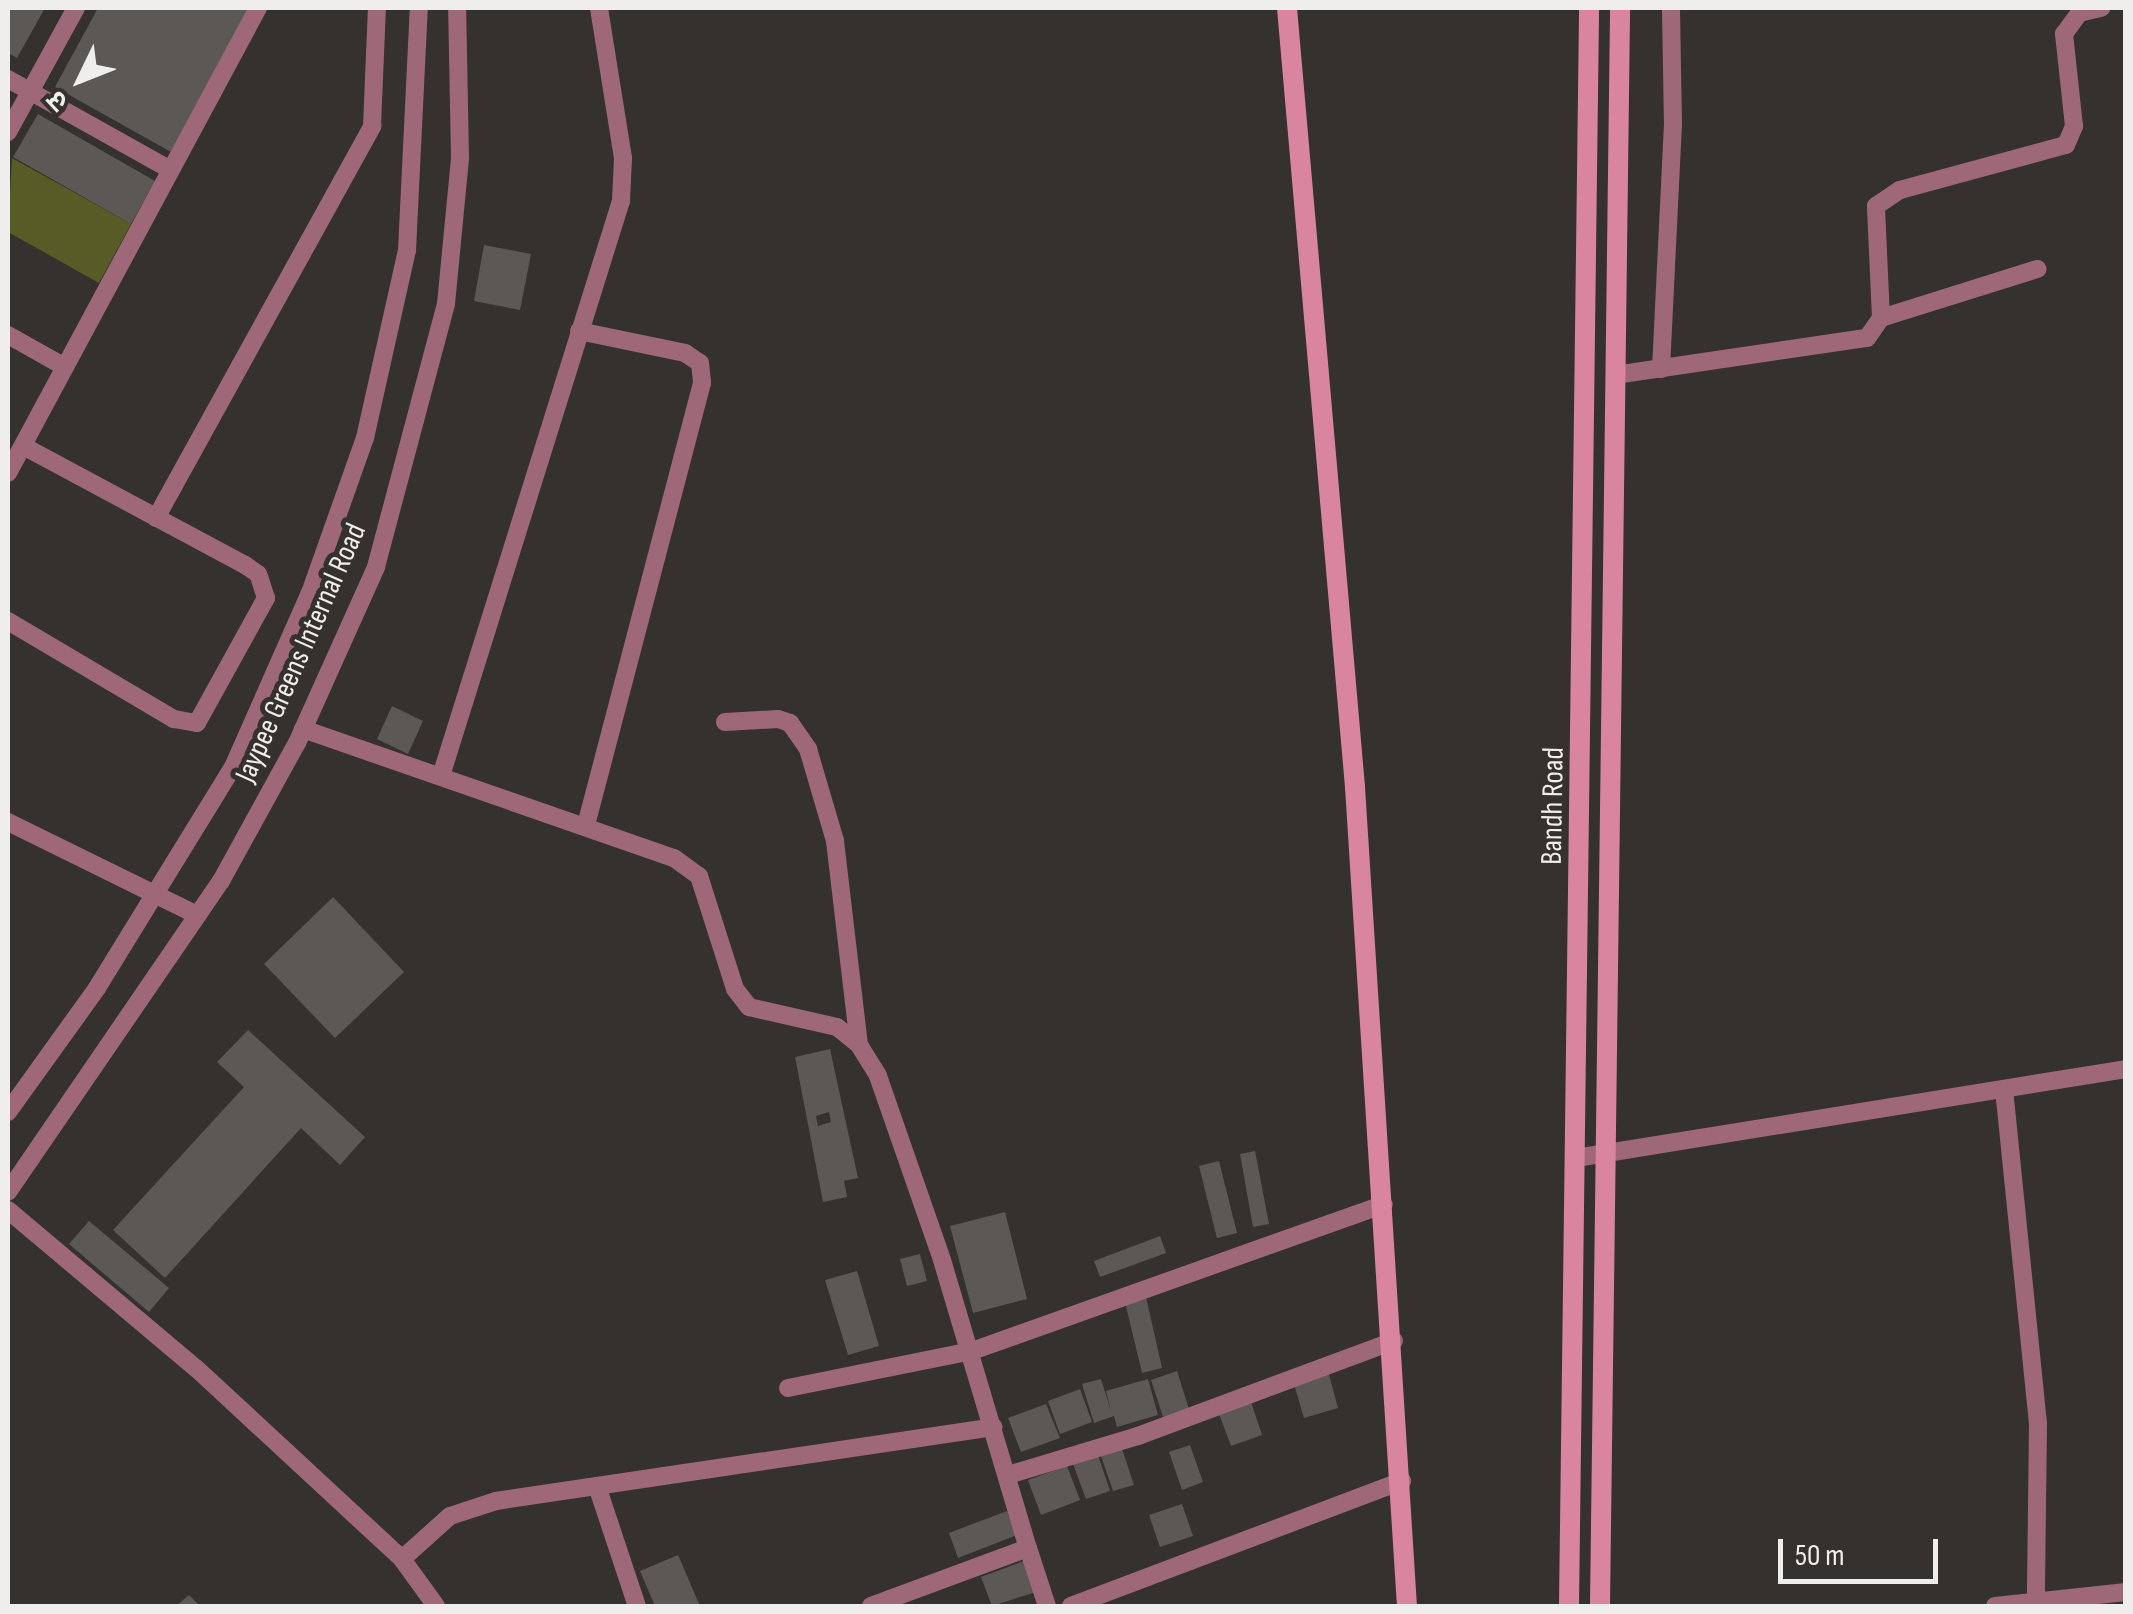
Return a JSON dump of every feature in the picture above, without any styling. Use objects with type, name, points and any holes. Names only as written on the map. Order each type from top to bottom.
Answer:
[{"type":"main road","points":[[1288,8],[1384,1204],[1407,1606]]},
{"type":"main road","name":"Bandh Road","points":[[1569,1606],[1590,8]]},
{"type":"main road","name":"Bandh Road","points":[[1600,1606],[1620,8]]},
{"type":"street","points":[[8,132],[76,8]]},
{"type":"street","points":[[8,474],[258,8]]},
{"type":"street","points":[[156,518],[358,159],[372,126],[378,8]]},
{"type":"street","name":"Jaypee Greens Internal Road","points":[[8,1112],[156,892],[234,765],[310,593],[365,438],[407,250],[419,8]]},
{"type":"street","name":"Jaypee Greens Internal Road","points":[[8,1192],[197,915],[304,729],[376,567],[446,304],[460,158],[457,8]]},
{"type":"street","points":[[441,776],[621,201],[623,158],[599,8]]},
{"type":"street","points":[[1661,370],[1673,125],[1671,8]]},
{"type":"street","points":[[1615,375],[1855,342],[1876,330],[1880,318],[1876,206],[1900,190],[2066,146],[2074,126],[2064,34],[2079,13],[2101,8]]},
{"type":"street","points":[[8,79],[170,168]]},
{"type":"street","points":[[1880,318],[2037,268]]},
{"type":"street","points":[[579,331],[685,353],[700,363],[702,383],[586,825]]},
{"type":"street","points":[[8,335],[64,367]]},
{"type":"street","points":[[8,621],[174,719],[197,723],[266,598],[266,587],[244,566],[23,446]]},
{"type":"street","points":[[725,722],[778,719],[790,723],[808,748],[836,842],[859,1045]]},
{"type":"street","points":[[304,729],[674,858],[699,876],[735,989],[750,1007],[837,1027],[859,1045],[878,1076],[972,1350],[1047,1606]]},
{"type":"street","points":[[9,827],[156,892],[197,915]]},
{"type":"street","points":[[1576,1158],[2126,1068]]},
{"type":"street","points":[[2004,1088],[2038,1424],[2036,1599]]},
{"type":"street","points":[[788,1388],[972,1350],[1384,1204]]},
{"type":"street","points":[[8,1210],[198,1369],[402,1559],[436,1606]]},
{"type":"street","points":[[1008,1475],[1138,1436],[1394,1340]]},
{"type":"street","points":[[402,1559],[450,1516],[496,1500],[994,1427]]},
{"type":"street","points":[[1071,1606],[1402,1481]]},
{"type":"street","points":[[597,1486],[637,1606]]},
{"type":"street","points":[[872,1606],[1028,1548]]},
{"type":"street","points":[[1996,1606],[2126,1592]]},
{"type":"green space","points":[[12,158],[131,224],[99,283],[8,232]]},
{"type":"building","points":[[8,8],[45,8],[17,58],[8,53]]},
{"type":"building","points":[[98,8],[251,8],[171,152],[55,87]]},
{"type":"building","points":[[38,114],[155,181],[131,224],[13,157]]},
{"type":"building","points":[[484,245],[531,254],[520,310],[474,301]]},
{"type":"building","points":[[392,706],[423,721],[408,754],[377,739]]},
{"type":"building","points":[[333,897],[404,972],[335,1038],[264,964]]},
{"type":"building","points":[[248,1030],[365,1137],[340,1165],[301,1128],[165,1278],[113,1230],[244,1087],[217,1062]]},
{"type":"building","points":[[830,1049],[858,1178],[844,1181],[847,1197],[823,1202],[795,1057]],"holes":[[[829,1112],[831,1122],[818,1126],[816,1116]]]},
{"type":"building","points":[[1255,1151],[1269,1224],[1253,1227],[1240,1154]]},
{"type":"building","points":[[1219,1161],[1237,1233],[1217,1238],[1199,1166]]},
{"type":"building","points":[[1005,1212],[1027,1299],[973,1313],[950,1226]]},
{"type":"building","points":[[89,1221],[169,1288],[149,1312],[69,1244]]},
{"type":"building","points":[[1160,1236],[1166,1253],[1100,1277],[1094,1261]]},
{"type":"building","points":[[920,1254],[927,1281],[907,1286],[900,1259]]},
{"type":"building","points":[[857,1271],[879,1346],[848,1355],[825,1280]]},
{"type":"building","points":[[1146,1297],[1162,1368],[1142,1373],[1125,1302]]},
{"type":"building","points":[[1177,1371],[1189,1409],[1163,1417],[1151,1380]]},
{"type":"building","points":[[1328,1371],[1338,1408],[1304,1418],[1293,1381]]},
{"type":"building","points":[[1101,1379],[1111,1411],[1106,1391],[1148,1379],[1158,1415],[1117,1427],[1114,1416],[1094,1423],[1082,1384]]},
{"type":"building","points":[[1080,1389],[1092,1422],[1060,1434],[1048,1401]]},
{"type":"building","points":[[1250,1399],[1262,1435],[1231,1446],[1218,1411]]},
{"type":"building","points":[[1046,1404],[1060,1438],[1021,1452],[1008,1418]]},
{"type":"building","points":[[1190,1445],[1203,1482],[1182,1490],[1169,1452]]},
{"type":"building","points":[[1121,1446],[1134,1485],[1113,1491],[1100,1453]]},
{"type":"building","points":[[1098,1455],[1110,1491],[1086,1499],[1073,1464]]},
{"type":"building","points":[[1067,1466],[1080,1500],[1041,1515],[1028,1480]]},
{"type":"building","points":[[1182,1504],[1193,1536],[1160,1547],[1149,1515]]},
{"type":"building","points":[[1007,1511],[1017,1535],[958,1558],[949,1533]]},
{"type":"building","points":[[678,1555],[700,1606],[655,1606],[640,1571]]},
{"type":"building","points":[[1024,1561],[1036,1592],[992,1606],[981,1577]]},
{"type":"building","points":[[189,1595],[200,1606],[176,1606]]}]
